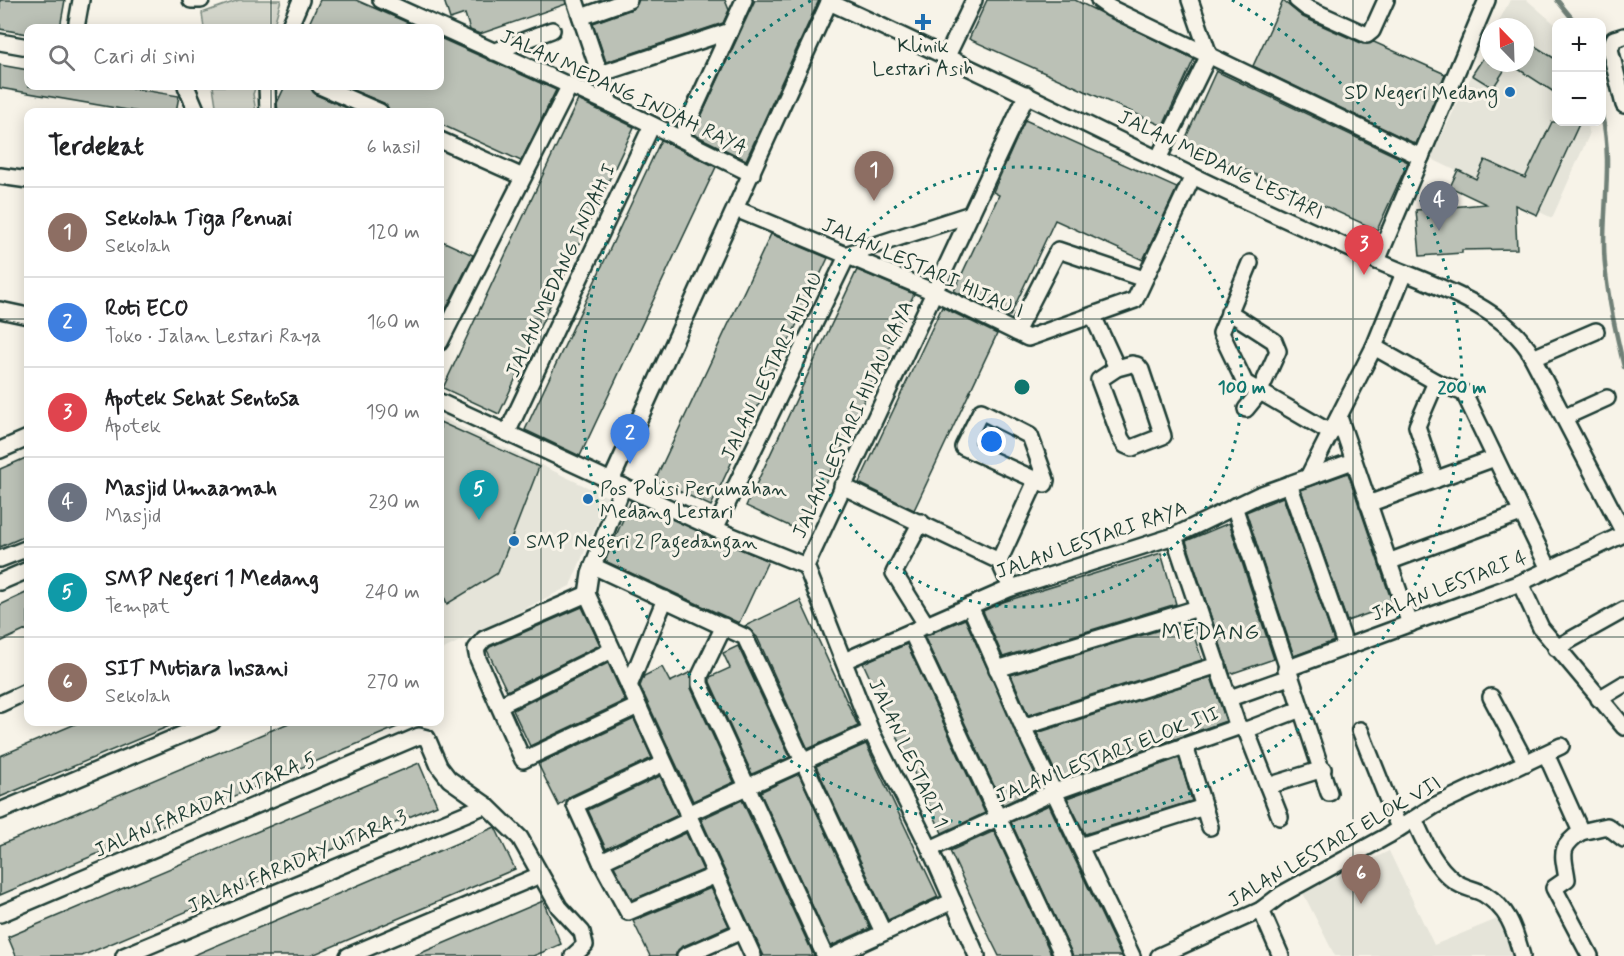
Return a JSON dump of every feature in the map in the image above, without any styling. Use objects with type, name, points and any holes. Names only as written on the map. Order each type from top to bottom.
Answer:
[{"type":"street","points":[[77,24],[81,0]]},
{"type":"street","points":[[191,0],[201,0]]},
{"type":"street","points":[[291,24],[301,0]]},
{"type":"street","points":[[387,3],[412,0]]},
{"type":"street","points":[[575,0],[610,104]]},
{"type":"street","points":[[581,17],[629,0]]},
{"type":"street","points":[[681,138],[744,0]]},
{"type":"street","points":[[947,56],[974,0]]},
{"type":"street","points":[[1099,0],[1110,8],[1421,156]]},
{"type":"street","points":[[1158,157],[1209,55],[1190,0]]},
{"type":"street","points":[[1297,0],[1307,8],[1367,35],[1372,31],[1386,0]]},
{"type":"street","points":[[1377,261],[1487,0]]},
{"type":"street","points":[[753,956],[587,594],[617,484],[736,209],[830,1]]},
{"type":"street","name":"JALAN MEDANG LESTARI","points":[[830,1],[1158,157],[1193,176],[1495,316],[1515,332],[1533,358],[1624,533]]},
{"type":"street","name":"JALAN MEDANG INDAH RAYA","points":[[387,3],[432,24]]},
{"type":"street","name":"JALAN MEDANG INDAH RAYA","points":[[444,29],[610,104],[752,174]]},
{"type":"street","points":[[493,52],[552,30]]},
{"type":"street","points":[[600,74],[729,31]]},
{"type":"street","points":[[1624,36],[1614,39],[1610,49],[1624,105]]},
{"type":"street","points":[[0,42],[24,46]]},
{"type":"street","points":[[444,334],[570,86]]},
{"type":"street","points":[[188,90],[195,108]]},
{"type":"street","points":[[267,90],[268,108]]},
{"type":"street","points":[[329,90],[371,108]]},
{"type":"street","name":"JALAN LESTARI HIJAU RAYA","points":[[806,567],[1027,94]]},
{"type":"street","name":"JALAN MEDANG INDAH I","points":[[507,433],[652,125]]},
{"type":"street","points":[[444,142],[523,177]]},
{"type":"street","points":[[0,176],[24,179]]},
{"type":"street","name":"JALAN LESTARI HIJAU I","points":[[736,209],[848,254],[934,292],[1028,338],[1134,301],[1193,176]]},
{"type":"street","points":[[848,254],[971,214]]},
{"type":"street","points":[[1016,332],[1058,250],[1144,279]]},
{"type":"street","name":"JALAN LESTARI HIJAU","points":[[715,529],[848,254]]},
{"type":"street","points":[[1250,262],[1221,333],[1245,383],[1331,433]]},
{"type":"street","points":[[1308,477],[1374,347],[1404,273]]},
{"type":"street","points":[[0,310],[24,315]]},
{"type":"street","points":[[1229,312],[1277,346],[1278,351],[1259,393],[1246,409]]},
{"type":"street","points":[[1093,316],[1117,368]]},
{"type":"street","points":[[1533,358],[1596,331]]},
{"type":"street","points":[[1374,347],[1436,382],[1464,393],[1549,569]]},
{"type":"street","points":[[1132,364],[1141,369],[1162,437],[1132,448],[1125,445],[1121,439],[1099,380],[1117,368],[1132,364]]},
{"type":"street","points":[[1435,480],[1418,426],[1436,382]]},
{"type":"street","points":[[1565,417],[1607,398]]},
{"type":"street","points":[[444,404],[715,529],[806,567]]},
{"type":"street","points":[[980,412],[1030,436],[1046,480],[1045,484],[1036,481],[963,447],[980,412]]},
{"type":"street","points":[[1339,417],[1410,624]]},
{"type":"street","points":[[0,450],[24,440]]},
{"type":"street","points":[[1368,504],[1495,458]]},
{"type":"street","name":"JALAN LESTARI RAYA","points":[[844,661],[1011,588],[1174,536],[1234,506],[1353,461]]},
{"type":"street","points":[[999,561],[1036,481]]},
{"type":"street","points":[[1289,484],[1346,647]]},
{"type":"street","points":[[842,486],[999,561],[1011,588]]},
{"type":"street","points":[[1234,506],[1288,673],[1323,769],[1329,793]]},
{"type":"street","points":[[1388,562],[1521,513]]},
{"type":"street","points":[[921,522],[894,573],[927,626]]},
{"type":"street","name":"JALAN LESTARI 4","points":[[1230,698],[1346,647],[1520,583],[1624,533]]},
{"type":"street","points":[[1174,536],[1230,698],[1280,817]]},
{"type":"street","points":[[0,560],[24,552]]},
{"type":"street","points":[[593,566],[724,626],[747,639],[883,932]]},
{"type":"street","name":"JALAN LESTARI 1","points":[[806,567],[871,731],[930,849],[977,953]]},
{"type":"street","points":[[0,582],[24,572]]},
{"type":"street","points":[[1520,583],[1541,628],[1624,727]]},
{"type":"street","points":[[587,594],[484,639],[476,649],[478,659],[524,760],[638,706]]},
{"type":"street","points":[[629,686],[665,599]]},
{"type":"street","points":[[970,606],[1023,727],[1132,956]]},
{"type":"street","points":[[997,669],[1198,608]]},
{"type":"street","points":[[1556,648],[1624,610]]},
{"type":"street","points":[[724,626],[699,680],[825,956]]},
{"type":"street","points":[[912,633],[1063,956]]},
{"type":"street","points":[[500,705],[612,650]]},
{"type":"street","points":[[1023,727],[1218,665]]},
{"type":"street","points":[[1599,699],[1624,684]]},
{"type":"street","points":[[0,704],[24,693]]},
{"type":"street","points":[[1491,697],[1526,763]]},
{"type":"street","name":"JALAN LESTARI ELOK III","points":[[930,849],[1054,792],[1185,746],[1301,709]]},
{"type":"street","points":[[0,811],[202,726]]},
{"type":"street","points":[[1360,730],[1399,828]]},
{"type":"street","points":[[600,862],[746,786],[871,731]]},
{"type":"street","name":"JALAN FARADAY UTARA 5","points":[[0,914],[419,736],[427,738],[439,766],[449,779],[486,805]]},
{"type":"street","points":[[1185,746],[1210,827]]},
{"type":"street","name":"JALAN LESTARI ELOK VII","points":[[1159,956],[1261,910],[1282,894],[1434,806],[1562,746]]},
{"type":"street","points":[[1546,754],[1581,832]]},
{"type":"street","points":[[664,763],[575,805],[600,862],[628,912],[716,875]]},
{"type":"street","points":[[1268,786],[1323,769]]},
{"type":"street","points":[[486,805],[520,838],[532,855],[540,875],[559,907],[582,932],[585,945],[575,955]]},
{"type":"street","name":"JALAN FARADAY UTARA 3","points":[[124,956],[486,805]]},
{"type":"street","points":[[1080,846],[1204,807]]},
{"type":"street","points":[[1414,819],[1433,861],[1444,873],[1457,884],[1484,894],[1509,915],[1522,956]]},
{"type":"street","points":[[1590,956],[1554,888],[1567,879],[1562,856],[1566,845],[1581,832],[1607,826],[1624,839]]},
{"type":"street","points":[[348,956],[540,875]]},
{"type":"street","points":[[833,956],[953,901]]},
{"type":"street","points":[[1261,910],[1281,956]]},
{"type":"street","points":[[686,956],[742,931]]},
{"type":"shaded area","points":[[239,0],[281,0],[274,24],[203,24],[202,13]]},
{"type":"shaded area","name":"SD Negeri Medang","points":[[1510,0],[1527,0],[1552,22],[1552,126],[1587,126],[1589,135],[1552,218],[1430,158],[1480,59],[1480,72],[1534,72],[1534,18],[1501,18]]},
{"type":"shaded area","points":[[214,90],[254,90],[255,108],[216,108]]},
{"type":"shaded area","name":"SMP Negeri 2 Pagedangan","points":[[444,419],[608,497],[570,586],[444,649]]},
{"type":"shaded area","points":[[1389,851],[1434,945],[1507,915],[1521,956],[1335,956],[1303,893]]},
{"type":"building","points":[[0,0],[65,0],[61,24],[24,24],[24,33],[0,29]]},
{"type":"building","points":[[320,0],[356,0],[411,24],[309,24]]},
{"type":"building","points":[[444,0],[565,0],[566,4],[480,34],[470,30],[465,14],[450,19]]},
{"type":"building","points":[[639,0],[725,0],[729,10],[723,23],[606,62],[593,23],[632,9]]},
{"type":"building","points":[[755,0],[819,0],[746,160],[693,134]]},
{"type":"building","points":[[987,0],[1075,0],[1194,59],[1163,126],[969,39]]},
{"type":"building","points":[[1283,1],[1303,17],[1363,44],[1374,42],[1445,74],[1416,144],[1253,66]]},
{"type":"building","points":[[444,40],[556,90],[521,161],[444,126],[444,108],[387,108],[384,103],[353,90],[444,90]]},
{"type":"building","points":[[1534,46],[1552,57],[1552,91],[1523,72],[1534,72]]},
{"type":"building","points":[[1480,63],[1480,72],[1503,72],[1493,88],[1472,75]]},
{"type":"building","points":[[0,65],[24,69],[24,90],[142,90],[179,96],[177,108],[116,108],[0,88]]},
{"type":"building","points":[[1216,71],[1408,162],[1377,230],[1184,142]]},
{"type":"building","points":[[283,90],[313,90],[316,95],[347,108],[278,108],[277,103]]},
{"type":"building","points":[[578,100],[634,127],[499,414],[444,388]]},
{"type":"building","points":[[1025,120],[1177,188],[1143,260],[1055,220],[1010,316],[1005,316],[954,291],[999,195],[993,192]]},
{"type":"building","points":[[1552,122],[1552,126],[1578,126],[1537,215],[1515,205],[1517,249],[1462,250],[1462,253],[1420,256],[1416,210],[1486,204],[1450,187],[1458,170],[1476,179],[1485,160],[1525,178]]},
{"type":"building","points":[[661,140],[716,167],[580,456],[525,430]]},
{"type":"building","points":[[771,234],[828,258],[711,506],[655,480]]},
{"type":"building","points":[[444,242],[473,255],[444,313]]},
{"type":"building","points":[[857,270],[914,294],[802,532],[746,506]]},
{"type":"building","points":[[942,307],[997,334],[914,510],[859,483]]},
{"type":"building","points":[[444,424],[539,467],[498,573],[447,604],[444,596]]},
{"type":"building","points":[[24,459],[24,537],[0,547],[0,469]]},
{"type":"building","points":[[1348,473],[1393,605],[1347,621],[1301,490]]},
{"type":"building","points":[[1283,497],[1334,641],[1294,656],[1246,512]]},
{"type":"building","points":[[631,501],[768,561],[739,623],[605,561]]},
{"type":"building","points":[[1229,523],[1274,659],[1230,674],[1186,541]]},
{"type":"building","points":[[1161,553],[1176,604],[1003,657],[983,611],[1003,602]]},
{"type":"building","points":[[24,594],[24,631],[0,642],[0,605]]},
{"type":"building","points":[[800,600],[858,726],[808,749],[757,637],[745,626]]},
{"type":"building","points":[[582,607],[600,645],[507,691],[487,650]]},
{"type":"building","points":[[965,619],[1041,787],[1003,805],[924,636]]},
{"type":"building","points":[[1189,621],[1202,660],[1028,715],[1011,675]]},
{"type":"building","points":[[907,644],[985,813],[942,833],[863,663]]},
{"type":"building","points":[[738,646],[790,757],[752,774],[710,682],[710,677],[730,668],[723,653]]},
{"type":"building","points":[[608,663],[625,701],[530,746],[513,710]]},
{"type":"building","points":[[662,667],[670,682],[691,672],[691,688],[734,782],[693,801],[640,686],[644,676]]},
{"type":"building","points":[[1211,677],[1226,721],[1059,780],[1037,733]]},
{"type":"building","points":[[634,719],[652,758],[571,796],[559,806],[538,764]]},
{"type":"building","points":[[71,726],[169,726],[0,797],[0,756]]},
{"type":"building","points":[[282,726],[400,726],[0,895],[0,845]]},
{"type":"building","points":[[866,744],[938,897],[888,920],[816,766]]},
{"type":"building","points":[[1179,758],[1192,801],[1085,834],[1067,798]]},
{"type":"building","points":[[419,763],[437,805],[82,956],[16,956],[8,937]]},
{"type":"building","points":[[799,774],[870,928],[831,946],[760,792]]},
{"type":"building","points":[[660,776],[678,815],[606,849],[588,810]]},
{"type":"building","points":[[742,800],[814,956],[764,956],[754,935],[701,819]]},
{"type":"building","points":[[1049,805],[1121,956],[1073,956],[1011,822]]},
{"type":"building","points":[[495,827],[515,869],[310,956],[192,956]]},
{"type":"building","points":[[994,831],[1052,956],[999,956],[990,938],[950,851]]},
{"type":"building","points":[[686,833],[703,870],[632,900],[614,866]]},
{"type":"building","points":[[711,888],[729,926],[681,947],[675,956],[650,956],[633,921]]},
{"type":"building","points":[[543,901],[561,944],[543,952],[533,956],[414,956]]},
{"type":"waterway","points":[[1557,0],[1572,18]]},
{"type":"waterway","points":[[1604,126],[1607,163],[1604,259],[1624,367]]},
{"type":"place","name":"Klinik Lestari Asih","points":[[923,22]]},
{"type":"place","name":"SD Negeri Medang","points":[[1510,92]]},
{"type":"place","name":"Sekolah Tiga Penuai","points":[[874,201]]},
{"type":"place","name":"Masjid Umaamah","points":[[1439,231]]},
{"type":"place","name":"Apotek Sehat Sentosa","points":[[1364,275]]},
{"type":"place","name":"Roti ECO","points":[[630,464]]},
{"type":"place","name":"Pos Polisi Perumahan Medang Lestari","points":[[588,499]]},
{"type":"place","name":"SMP Negeri 1 Medang","points":[[479,520]]},
{"type":"place","name":"SMP Negeri 2 Pagedangan","points":[[514,541]]},
{"type":"place","name":"SIT Mutiara Insani","points":[[1361,904]]},
{"type":"district","name":"MEDANG","points":[[1211,631]]}]
